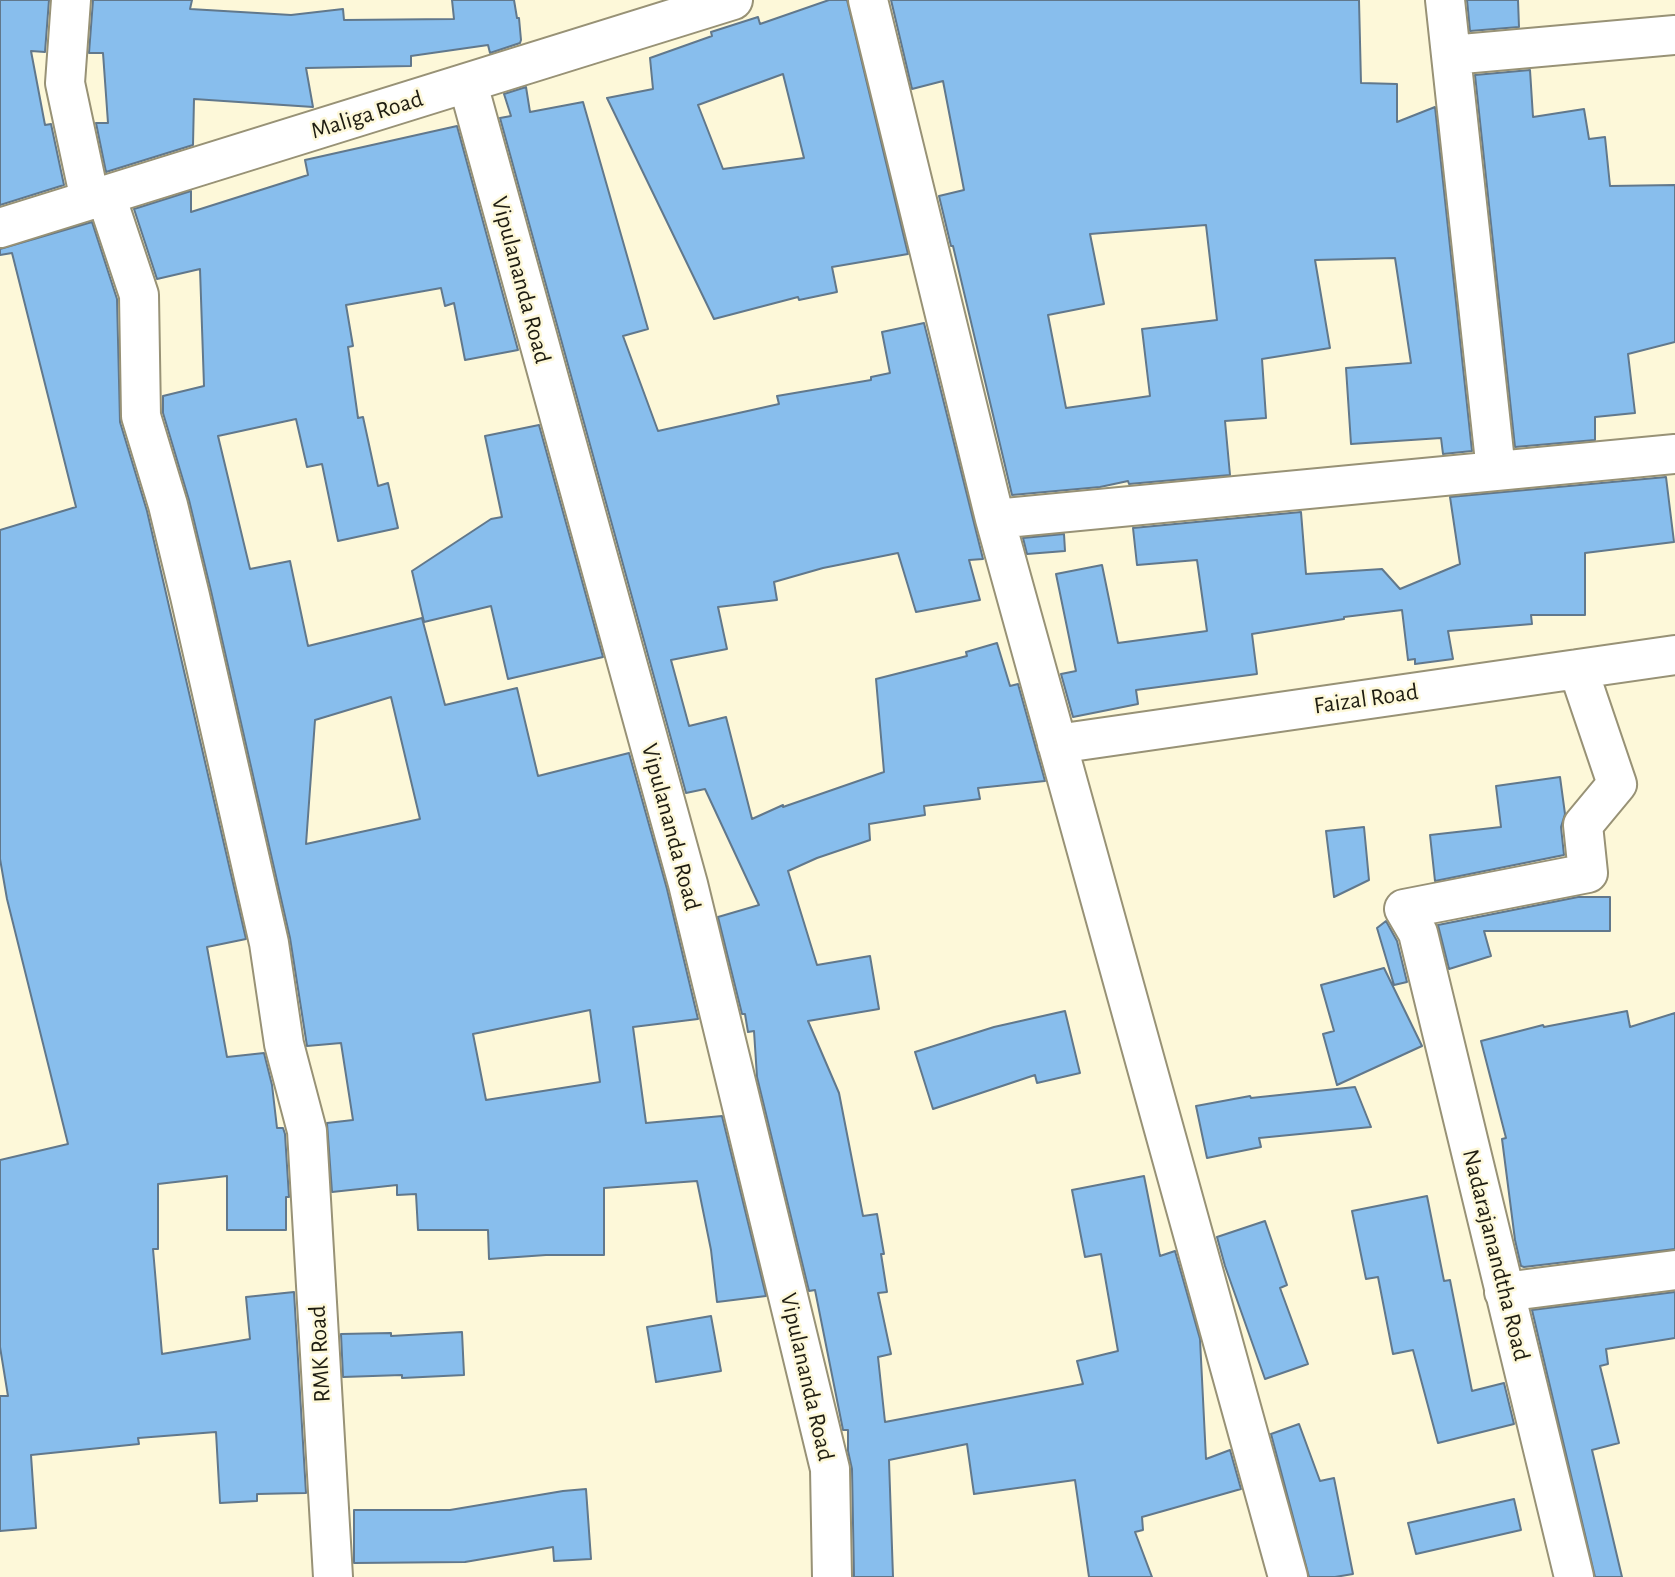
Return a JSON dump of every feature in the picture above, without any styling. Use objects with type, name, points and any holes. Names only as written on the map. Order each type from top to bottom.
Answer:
[{"type":"street","name":"RMK Road","points":[[71,0],[65,83],[98,198],[139,295],[141,416],[168,505],[190,596],[270,943],[284,1044],[307,1131],[333,1577]]},
{"type":"street","name":"Maliga Road","points":[[0,228],[467,84],[635,15],[733,0]]},
{"type":"street","points":[[867,0],[995,519],[1288,1577]]},
{"type":"street","points":[[1445,0],[1496,471]]},
{"type":"street","points":[[1451,55],[1675,35]]},
{"type":"street","name":"Vipulananda Road","points":[[467,84],[701,939],[830,1469],[832,1577]]},
{"type":"street","points":[[995,519],[1675,454]]},
{"type":"street","name":"Faizal Road","points":[[1057,744],[1675,655]]},
{"type":"street","name":"Nadarajanandtha Road","points":[[1574,1577],[1418,933],[1404,909],[1588,873],[1583,825],[1617,784],[1578,669]]},
{"type":"street","points":[[1504,1292],[1675,1270]]},
{"type":"building","points":[[0,0],[49,0],[45,52],[31,51],[45,125],[51,124],[64,185],[0,205]]},
{"type":"building","points":[[93,0],[192,0],[190,9],[291,15],[343,9],[344,20],[454,19],[452,0],[514,0],[521,40],[520,43],[490,53],[488,45],[411,56],[411,66],[306,68],[313,107],[194,99],[193,145],[106,172],[96,123],[108,123],[103,53],[89,53]]},
{"type":"building","points":[[829,0],[847,0],[908,254],[832,267],[837,292],[799,300],[798,297],[714,319],[607,98],[653,89],[650,58],[712,36],[711,32],[758,17],[760,24]],"holes":[[[783,74],[804,158],[723,169],[698,105]]]},
{"type":"building","points":[[891,0],[1359,0],[1361,83],[1397,84],[1397,122],[1435,107],[1472,451],[1443,454],[1441,438],[1351,444],[1346,368],[1411,363],[1395,258],[1315,260],[1330,348],[1262,359],[1266,418],[1225,421],[1230,475],[1129,484],[1128,481],[1100,487],[1012,495],[939,196],[964,190],[943,81],[912,89]],"holes":[[[1206,225],[1217,320],[1142,329],[1150,396],[1066,408],[1048,315],[1104,304],[1090,234]]]},
{"type":"building","points":[[1467,0],[1518,0],[1519,27],[1470,31]]},
{"type":"building","points":[[1530,70],[1533,117],[1584,109],[1589,139],[1605,137],[1610,186],[1675,185],[1675,342],[1628,354],[1635,413],[1595,417],[1595,440],[1515,447],[1475,75]]},
{"type":"building","points":[[526,87],[530,112],[583,102],[648,329],[623,336],[658,431],[779,404],[777,396],[871,380],[871,377],[890,373],[882,332],[924,323],[983,559],[969,560],[980,600],[916,612],[898,553],[823,568],[774,582],[777,600],[718,607],[727,649],[671,660],[689,726],[726,717],[752,819],[783,805],[884,772],[876,679],[967,656],[966,652],[997,643],[1010,686],[1018,684],[1045,781],[978,788],[980,799],[924,806],[925,815],[869,824],[870,840],[788,871],[817,965],[870,956],[879,1009],[808,1021],[839,1093],[863,1216],[877,1214],[887,1292],[878,1293],[891,1354],[878,1357],[885,1422],[1083,1384],[1077,1361],[1118,1351],[1101,1254],[1085,1257],[1072,1190],[1144,1176],[1160,1256],[1175,1251],[1200,1339],[1206,1459],[1230,1450],[1241,1489],[1142,1517],[1143,1530],[1135,1532],[1152,1577],[1089,1577],[1075,1480],[974,1494],[967,1444],[889,1460],[893,1577],[854,1577],[852,1469],[848,1451],[848,1430],[843,1430],[815,1290],[809,1291],[757,1077],[754,1031],[748,1032],[745,1014],[742,1014],[718,917],[759,905],[705,789],[686,793],[500,118],[511,116],[504,94]]},
{"type":"building","points":[[457,126],[518,350],[465,360],[454,303],[445,306],[441,288],[346,305],[353,346],[348,347],[358,418],[363,417],[378,486],[388,483],[398,528],[338,541],[322,464],[307,467],[296,419],[218,436],[250,569],[290,561],[308,646],[422,618],[445,705],[517,688],[538,776],[629,753],[667,889],[698,1019],[633,1027],[646,1123],[722,1116],[766,1296],[717,1302],[711,1250],[697,1181],[604,1188],[604,1255],[489,1259],[488,1230],[418,1230],[416,1194],[397,1195],[397,1185],[332,1192],[327,1123],[353,1120],[341,1043],[307,1046],[290,938],[189,500],[163,413],[163,396],[204,386],[200,269],[157,279],[134,209],[191,191],[191,212],[308,175],[305,160]],"holes":[[[391,697],[420,819],[306,844],[315,720]],[[590,1010],[600,1082],[486,1100],[473,1034]]]},
{"type":"building","points":[[92,222],[117,299],[120,422],[147,511],[246,939],[207,947],[227,1057],[264,1053],[272,1085],[277,1128],[283,1128],[285,1134],[289,1197],[286,1197],[286,1230],[227,1230],[227,1176],[158,1184],[158,1249],[153,1249],[162,1354],[250,1339],[246,1297],[294,1292],[306,1493],[257,1494],[257,1501],[220,1503],[216,1432],[138,1438],[139,1444],[31,1455],[36,1528],[0,1531],[0,1396],[8,1396],[0,1347],[0,1160],[68,1144],[7,899],[0,859],[0,530],[76,507],[12,253],[0,255],[0,249]]},
{"type":"building","points":[[539,425],[603,657],[508,679],[491,606],[424,622],[412,571],[491,519],[502,517],[485,436]]},
{"type":"building","points":[[1666,477],[1674,542],[1585,553],[1585,615],[1531,615],[1532,624],[1448,631],[1453,659],[1415,664],[1415,659],[1408,660],[1402,610],[1344,617],[1252,634],[1257,674],[1136,690],[1138,704],[1073,717],[1061,674],[1076,671],[1056,574],[1102,565],[1118,643],[1207,631],[1197,560],[1137,565],[1133,528],[1301,512],[1306,574],[1382,569],[1400,589],[1460,564],[1450,497]]},
{"type":"building","points":[[1064,534],[1065,551],[1027,554],[1023,538]]},
{"type":"building","points":[[1560,777],[1565,814],[1561,827],[1564,855],[1435,881],[1430,835],[1501,827],[1496,786]]},
{"type":"building","points":[[1364,827],[1369,880],[1334,897],[1326,831]]},
{"type":"building","points":[[1578,897],[1610,897],[1610,931],[1484,931],[1491,956],[1449,969],[1438,925]]},
{"type":"building","points":[[1386,921],[1397,941],[1407,982],[1394,985],[1377,928]]},
{"type":"building","points":[[1384,968],[1422,1046],[1337,1085],[1323,1034],[1334,1031],[1321,985]]},
{"type":"building","points":[[1065,1011],[1080,1073],[1037,1083],[1035,1075],[933,1109],[915,1052],[994,1027]]},
{"type":"building","points":[[1627,1011],[1630,1027],[1675,1013],[1675,1249],[1521,1266],[1502,1139],[1506,1138],[1481,1041],[1543,1025],[1544,1027]]},
{"type":"building","points":[[1355,1087],[1371,1127],[1259,1138],[1261,1147],[1207,1158],[1196,1106],[1250,1096]]},
{"type":"building","points":[[1427,1196],[1444,1281],[1450,1280],[1472,1391],[1504,1383],[1514,1424],[1438,1443],[1413,1350],[1393,1354],[1378,1277],[1366,1279],[1352,1211]]},
{"type":"building","points":[[1265,1221],[1287,1285],[1280,1288],[1308,1364],[1265,1379],[1217,1237]]},
{"type":"building","points":[[1675,1292],[1675,1338],[1606,1349],[1608,1364],[1600,1366],[1619,1443],[1592,1450],[1622,1577],[1595,1577],[1532,1310]]},
{"type":"building","points":[[711,1316],[721,1371],[656,1382],[647,1327]]},
{"type":"building","points":[[462,1332],[464,1375],[343,1377],[341,1334],[391,1333],[391,1336]]},
{"type":"building","points":[[1299,1424],[1320,1481],[1334,1478],[1353,1574],[1309,1577],[1271,1434]]},
{"type":"building","points":[[586,1489],[591,1559],[554,1561],[553,1547],[465,1562],[354,1563],[354,1510],[450,1510]]},
{"type":"building","points":[[1514,1499],[1521,1530],[1416,1554],[1408,1523]]}]
